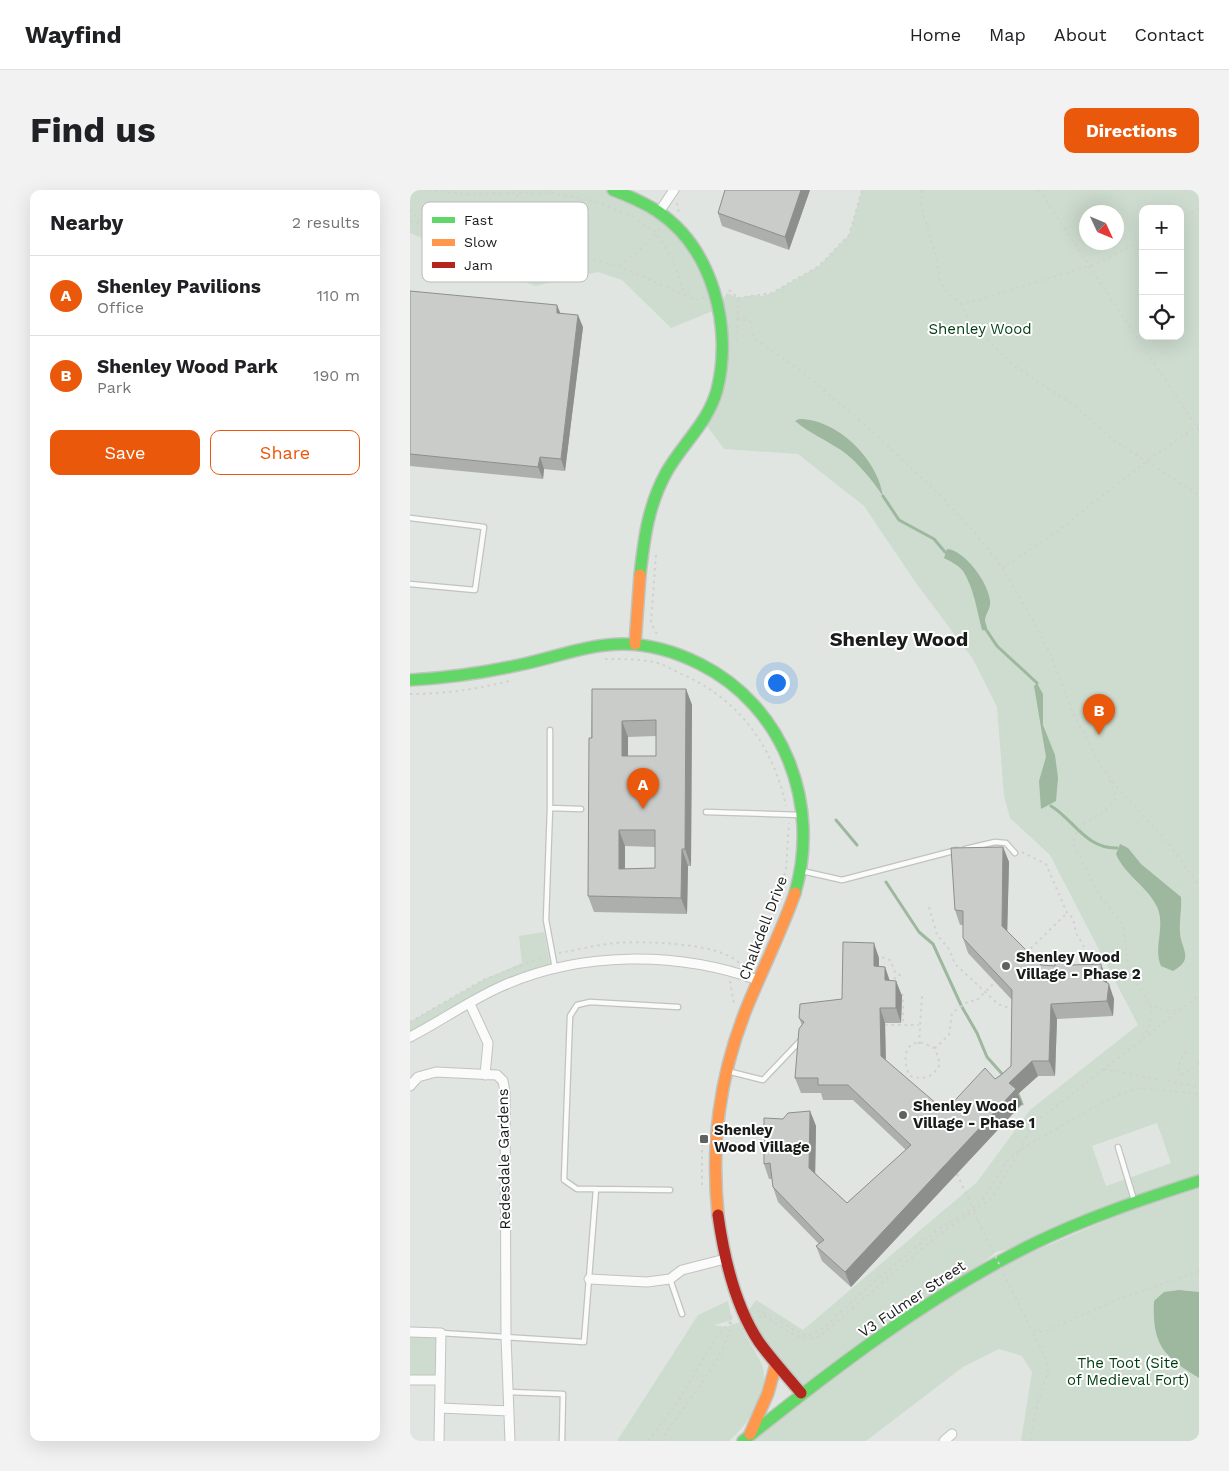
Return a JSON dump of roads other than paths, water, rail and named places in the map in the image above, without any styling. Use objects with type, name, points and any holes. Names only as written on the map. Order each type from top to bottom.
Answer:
[{"type":"street","points":[[613,190],[635,198],[659,212],[684,236],[700,258],[717,294],[723,352],[717,391],[701,426],[666,472],[646,523],[638,590],[635,644]]},
{"type":"street","points":[[659,212],[674,190]]},
{"type":"street","name":"Chalkdell Drive","points":[[410,680],[461,677],[587,648],[635,644],[658,648],[693,660],[720,676],[751,700],[770,723],[787,753],[796,776],[804,815],[801,871],[785,918],[758,980],[726,1071],[719,1104],[714,1174],[725,1258],[747,1318],[776,1364],[801,1393]]},
{"type":"street","points":[[410,1036],[500,987],[555,968],[618,960],[654,960],[706,966],[758,980]]},
{"type":"street","points":[[470,1004],[488,1043],[485,1074]]},
{"type":"street","name":"Redesdale Gardens","points":[[410,1086],[418,1077],[436,1072],[497,1075],[503,1081],[505,1092],[506,1337]]},
{"type":"street","name":"V3 Fulmer Street","points":[[746,1440],[801,1393],[954,1286],[1034,1244],[1135,1202],[1199,1181]]},
{"type":"street","points":[[589,1279],[647,1282],[670,1279],[682,1270],[725,1258]]},
{"type":"street","points":[[410,1332],[441,1333],[439,1441]]},
{"type":"street","points":[[506,1337],[510,1441]]},
{"type":"street","points":[[746,1440],[768,1393],[776,1364]]},
{"type":"street","points":[[410,1380],[439,1380]]},
{"type":"street","points":[[440,1408],[508,1411]]},
{"type":"street","points":[[944,1441],[952,1434]]},
{"type":"lane","points":[[410,518],[484,527],[475,590],[410,584]]},
{"type":"lane","points":[[550,730],[550,808],[546,920],[555,968]]},
{"type":"lane","points":[[550,808],[581,809]]},
{"type":"lane","points":[[706,812],[804,815]]},
{"type":"lane","points":[[801,871],[842,880],[995,842],[1006,843],[1015,853]]},
{"type":"lane","points":[[670,1190],[577,1189],[564,1180],[570,1016],[577,1005],[590,1002],[678,1007]]},
{"type":"lane","points":[[726,1071],[762,1080],[804,1037]]},
{"type":"lane","points":[[1118,1147],[1135,1202]]},
{"type":"lane","points":[[441,1333],[584,1342],[596,1189]]},
{"type":"lane","points":[[670,1279],[682,1314]]},
{"type":"lane","points":[[508,1392],[563,1394],[562,1441]]},
{"type":"waterway","points":[[883,496],[899,520],[934,539],[945,552]]},
{"type":"waterway","points":[[987,631],[997,646],[1037,683]]},
{"type":"waterway","points":[[1051,806],[1088,839],[1106,847],[1117,848]]},
{"type":"waterway","points":[[836,820],[857,845]]},
{"type":"waterway","points":[[886,882],[919,932],[933,944],[961,1005]]},
{"type":"waterway","points":[[962,1007],[977,1033],[987,1057],[1004,1076]]},
{"type":"waterway","points":[[1018,1094],[1022,1104]]},
{"type":"place","name":"Shenley Wood Park","points":[[1099,735]]},
{"type":"place","name":"Shenley Pavilions","points":[[643,809]]},
{"type":"place","name":"Shenley Wood Village - Phase 2","points":[[1006,966]]},
{"type":"place","name":"Shenley Wood Village - Phase 1","points":[[903,1115]]},
{"type":"place","name":"Shenley Wood Village","points":[[704,1139]]},
{"type":"district","name":"Shenley Wood","points":[[899,639]]},
{"type":"park label","name":"The Toot (Site of Medieval Fort)","points":[[1128,1372]]}]
